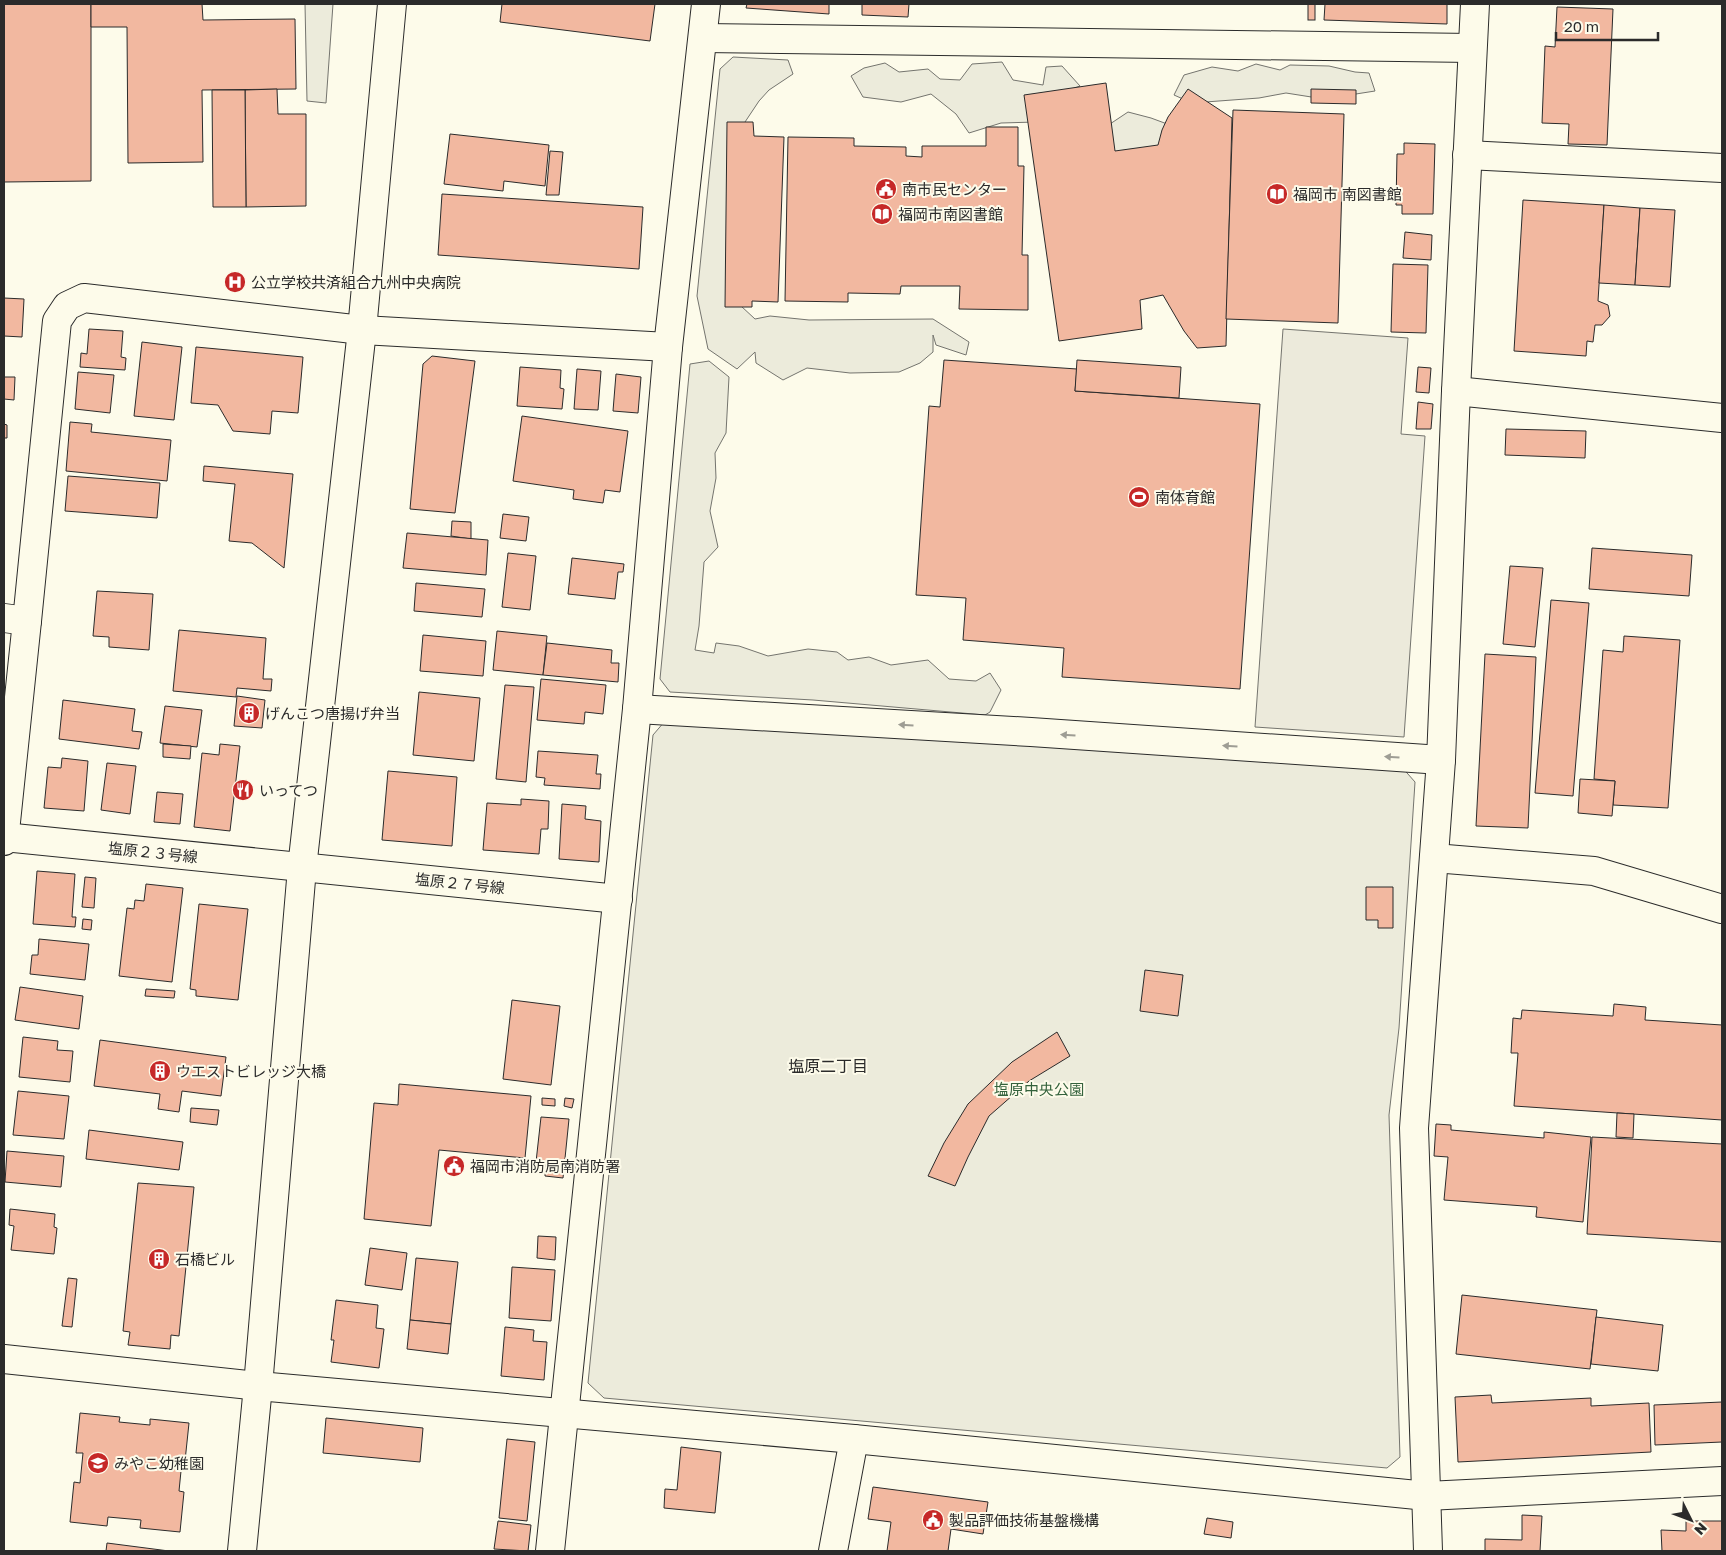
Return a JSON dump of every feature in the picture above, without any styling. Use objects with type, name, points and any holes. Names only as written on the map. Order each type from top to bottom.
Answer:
[{"type":"street","points":[[242,1551],[302,868],[362,330],[392,4]]},
{"type":"street","points":[[550,1551],[637,709],[668,347],[706,4]]},
{"type":"street","points":[[1428,1551],[1414,1128],[1441,760],[1456,391],[1475,4]]},
{"type":"street","points":[[703,38],[1472,48]]},
{"type":"street","points":[[1467,155],[1722,168]]},
{"type":"street","points":[[4,841],[16,620],[57,321],[67,306],[84,298],[362,330],[668,347]]},
{"type":"street","points":[[1456,391],[1722,418]]},
{"type":"street","points":[[637,709],[1031,732],[1441,760]]},
{"type":"street","name":"塩原２３号線","points":[[4,836],[302,868]]},
{"type":"street","points":[[1434,858],[1594,871],[1722,909]]},
{"type":"street","name":"塩原２７号線","points":[[302,868],[618,898]]},
{"type":"street","points":[[4,1359],[258,1386],[854,1439],[1427,1496],[1722,1481]]},
{"type":"street","points":[[833,1551],[854,1439]]},
{"type":"green space","points":[[305,4],[333,4],[326,103],[307,101]]},
{"type":"green space","points":[[733,57],[788,60],[793,74],[769,90],[759,101],[741,128],[741,306],[755,319],[770,316],[809,320],[933,319],[969,342],[966,355],[936,345],[933,335],[933,352],[920,363],[899,372],[850,373],[807,368],[783,380],[756,363],[755,352],[737,369],[708,349],[697,296],[720,69]]},
{"type":"green space","points":[[1002,62],[1013,80],[1043,85],[1046,67],[1062,66],[1080,86],[1056,95],[1036,122],[1001,123],[969,133],[956,114],[931,94],[901,102],[863,97],[851,76],[864,68],[885,63],[899,72],[928,69],[940,79],[960,80],[972,64]]},
{"type":"green space","points":[[1256,64],[1280,70],[1290,65],[1329,66],[1369,73],[1375,91],[1324,99],[1286,93],[1259,98],[1192,103],[1174,95],[1184,75],[1212,67],[1238,71]]},
{"type":"green space","points":[[1128,112],[1178,128],[1177,153],[1101,179],[1104,128]]},
{"type":"green space","points":[[709,361],[729,377],[726,433],[715,453],[716,478],[710,511],[718,547],[704,562],[699,626],[695,650],[714,653],[716,643],[739,646],[768,656],[808,649],[837,652],[848,660],[869,657],[891,665],[928,660],[949,679],[976,681],[990,673],[1001,690],[990,712],[985,715],[813,700],[670,692],[660,679],[690,364]]},
{"type":"green space","name":"塩原中央公園","points":[[665,721],[1400,765],[1415,782],[1399,1028],[1389,1115],[1400,1457],[1387,1468],[604,1398],[588,1383],[653,735]]},
{"type":"shaded area","points":[[1283,329],[1408,338],[1401,434],[1425,436],[1404,737],[1255,727]]},
{"type":"building","points":[[4,4],[91,4],[91,181],[4,182]]},
{"type":"building","points":[[91,4],[202,4],[203,20],[295,19],[296,89],[202,90],[203,162],[128,163],[127,27],[91,27]]},
{"type":"building","points":[[502,4],[655,4],[650,41],[500,22]]},
{"type":"building","points":[[747,4],[829,4],[829,14],[746,8]]},
{"type":"building","points":[[862,4],[909,4],[908,17],[862,15]]},
{"type":"building","points":[[1308,4],[1315,4],[1315,20],[1308,20]]},
{"type":"building","points":[[1325,4],[1447,4],[1447,24],[1324,20]]},
{"type":"building","points":[[1557,7],[1613,9],[1607,145],[1568,144],[1569,124],[1542,123],[1545,46],[1555,47]]},
{"type":"building","points":[[1106,83],[1115,151],[1158,145],[1168,117],[1188,89],[1232,118],[1226,346],[1197,348],[1184,331],[1163,295],[1140,300],[1142,329],[1059,341],[1024,95]]},
{"type":"building","points":[[277,89],[278,114],[306,114],[306,206],[246,207],[245,90]]},
{"type":"building","points":[[1311,89],[1356,90],[1356,104],[1311,103]]},
{"type":"building","points":[[212,90],[245,90],[246,207],[213,207]]},
{"type":"building","points":[[1233,110],[1344,114],[1338,323],[1226,319]]},
{"type":"building","points":[[727,122],[753,122],[754,136],[784,137],[778,302],[752,301],[752,307],[725,307]]},
{"type":"building","points":[[986,127],[1018,127],[1018,166],[1024,166],[1022,255],[1028,255],[1028,310],[959,309],[960,286],[901,286],[900,294],[848,293],[848,302],[785,301],[788,137],[854,138],[854,146],[906,147],[906,156],[922,157],[922,146],[986,146]]},
{"type":"building","points":[[450,134],[549,145],[545,186],[504,181],[503,191],[444,184]]},
{"type":"building","points":[[1404,143],[1435,144],[1433,214],[1402,214],[1402,205],[1396,205],[1397,154],[1404,154]]},
{"type":"building","points":[[550,151],[563,152],[559,195],[546,195]]},
{"type":"building","points":[[442,194],[643,207],[639,269],[438,255]]},
{"type":"building","points":[[1523,200],[1604,205],[1598,301],[1608,305],[1610,316],[1602,325],[1595,325],[1593,342],[1587,341],[1586,356],[1514,351]]},
{"type":"building","points":[[1604,205],[1640,208],[1635,285],[1599,283]]},
{"type":"building","points":[[1640,208],[1675,210],[1670,287],[1635,285]]},
{"type":"building","points":[[1405,232],[1432,235],[1431,260],[1403,258]]},
{"type":"building","points":[[1393,264],[1428,265],[1426,333],[1391,332]]},
{"type":"building","points":[[4,298],[24,299],[22,337],[4,336]]},
{"type":"building","points":[[89,329],[123,331],[121,357],[126,358],[125,370],[80,367],[81,353],[87,354]]},
{"type":"building","points":[[142,342],[182,347],[174,420],[134,416]]},
{"type":"building","points":[[196,347],[303,357],[298,413],[272,411],[270,434],[233,431],[218,405],[191,403]]},
{"type":"building","points":[[432,356],[475,361],[455,513],[410,509],[423,364]]},
{"type":"building","points":[[944,360],[1077,369],[1075,391],[1260,404],[1240,689],[1062,677],[1064,648],[963,640],[966,598],[916,595],[929,406],[940,407]]},
{"type":"building","points":[[1077,360],[1181,367],[1179,398],[1075,391]]},
{"type":"building","points":[[520,367],[561,370],[560,388],[564,389],[562,409],[517,406]]},
{"type":"building","points":[[1418,367],[1431,368],[1429,393],[1416,392]]},
{"type":"building","points":[[577,369],[601,371],[598,410],[574,409]]},
{"type":"building","points":[[78,372],[114,375],[110,413],[75,409]]},
{"type":"building","points":[[616,374],[641,377],[638,413],[613,411]]},
{"type":"building","points":[[4,377],[15,377],[14,400],[4,399]]},
{"type":"building","points":[[1418,402],[1433,404],[1431,429],[1416,429]]},
{"type":"building","points":[[522,416],[628,431],[620,492],[605,490],[603,503],[573,499],[574,490],[513,481]]},
{"type":"building","points":[[70,422],[92,424],[91,432],[171,440],[167,481],[66,471]]},
{"type":"building","points":[[4,424],[7,425],[7,438],[4,438]]},
{"type":"building","points":[[1506,429],[1586,431],[1585,458],[1505,455]]},
{"type":"building","points":[[204,466],[293,474],[284,568],[252,543],[229,541],[235,484],[203,481]]},
{"type":"building","points":[[68,476],[160,483],[157,518],[65,511]]},
{"type":"building","points":[[503,514],[529,517],[526,541],[500,538]]},
{"type":"building","points":[[452,521],[471,522],[471,539],[451,536]]},
{"type":"building","points":[[407,533],[488,540],[486,575],[403,568]]},
{"type":"building","points":[[1592,548],[1692,555],[1689,596],[1589,589]]},
{"type":"building","points":[[508,553],[536,556],[530,610],[502,607]]},
{"type":"building","points":[[572,558],[624,564],[623,572],[618,572],[615,599],[568,594]]},
{"type":"building","points":[[1510,566],[1543,568],[1535,647],[1503,644]]},
{"type":"building","points":[[416,583],[485,589],[482,617],[414,611]]},
{"type":"building","points":[[97,591],[153,594],[149,650],[109,647],[109,637],[93,636]]},
{"type":"building","points":[[1551,600],[1589,603],[1573,796],[1535,793]]},
{"type":"building","points":[[179,630],[266,638],[263,679],[272,679],[271,691],[237,688],[236,697],[173,691]]},
{"type":"building","points":[[497,631],[547,636],[543,675],[493,670]]},
{"type":"building","points":[[423,635],[486,641],[483,676],[420,671]]},
{"type":"building","points":[[1624,636],[1680,640],[1668,808],[1613,805],[1615,781],[1594,779],[1603,650],[1623,652]]},
{"type":"building","points":[[547,643],[612,650],[611,663],[619,663],[618,682],[543,675]]},
{"type":"building","points":[[1485,654],[1536,657],[1528,828],[1476,826]]},
{"type":"building","points":[[541,679],[606,685],[603,714],[585,712],[584,724],[537,720]]},
{"type":"building","points":[[505,685],[534,687],[526,782],[496,779]]},
{"type":"building","points":[[419,692],[480,698],[474,761],[413,755]]},
{"type":"building","name":"げんこつ唐揚げ弁当","points":[[237,696],[265,700],[262,728],[234,726]]},
{"type":"building","points":[[63,700],[135,709],[132,731],[142,732],[139,749],[59,739]]},
{"type":"building","points":[[165,706],[202,710],[197,747],[160,743]]},
{"type":"building","points":[[163,744],[191,746],[190,759],[163,757]]},
{"type":"building","points":[[220,744],[240,746],[230,831],[194,827],[202,753],[219,755]]},
{"type":"building","points":[[538,751],[598,755],[596,774],[601,774],[600,789],[544,785],[545,778],[536,777]]},
{"type":"building","points":[[62,758],[88,761],[84,811],[44,808],[48,767],[61,768]]},
{"type":"building","points":[[107,763],[136,766],[130,814],[101,810]]},
{"type":"building","points":[[388,771],[457,777],[452,846],[382,840]]},
{"type":"building","points":[[1580,779],[1615,781],[1612,816],[1578,813]]},
{"type":"building","points":[[157,792],[183,794],[180,824],[154,822]]},
{"type":"building","points":[[521,799],[549,801],[548,829],[541,829],[539,854],[483,850],[487,803],[521,805]]},
{"type":"building","points":[[562,804],[586,806],[585,819],[601,821],[599,862],[559,859]]},
{"type":"building","points":[[37,871],[75,874],[72,917],[76,917],[75,927],[33,924]]},
{"type":"building","points":[[85,877],[96,878],[94,908],[82,907]]},
{"type":"building","points":[[146,884],[183,888],[172,982],[119,976],[127,908],[134,909],[135,900],[144,901]]},
{"type":"building","points":[[1366,887],[1393,887],[1393,928],[1378,928],[1378,920],[1366,920]]},
{"type":"building","points":[[199,904],[248,909],[238,1000],[196,996],[196,990],[190,989]]},
{"type":"building","points":[[83,919],[92,920],[91,930],[82,929]]},
{"type":"building","points":[[39,939],[89,944],[85,980],[30,974],[32,955],[38,955]]},
{"type":"building","points":[[1145,970],[1183,975],[1178,1016],[1140,1011]]},
{"type":"building","points":[[20,987],[83,996],[79,1029],[15,1020]]},
{"type":"building","points":[[146,989],[175,991],[174,998],[145,996]]},
{"type":"building","points":[[512,1000],[560,1006],[551,1085],[503,1079]]},
{"type":"building","points":[[1614,1004],[1646,1007],[1645,1020],[1722,1025],[1722,1120],[1514,1106],[1518,1053],[1511,1053],[1513,1018],[1521,1019],[1522,1010],[1613,1016]]},
{"type":"building","points":[[1057,1032],[1070,1056],[1029,1081],[989,1116],[955,1186],[928,1176],[944,1143],[968,1104],[1012,1062]]},
{"type":"building","points":[[23,1037],[58,1041],[57,1050],[73,1051],[70,1082],[19,1077]]},
{"type":"building","name":"ウエストビレッジ大橋","points":[[100,1040],[226,1057],[221,1096],[182,1091],[179,1112],[158,1109],[160,1094],[94,1086]]},
{"type":"building","points":[[399,1084],[531,1096],[525,1158],[439,1150],[431,1226],[364,1219],[374,1103],[398,1105]]},
{"type":"building","points":[[18,1091],[69,1096],[64,1139],[13,1135]]},
{"type":"building","points":[[542,1098],[555,1099],[555,1106],[542,1105]]},
{"type":"building","points":[[565,1098],[574,1099],[572,1108],[564,1106]]},
{"type":"building","points":[[191,1108],[219,1110],[217,1125],[190,1122]]},
{"type":"building","points":[[1617,1113],[1634,1114],[1633,1138],[1616,1137]]},
{"type":"building","points":[[541,1117],[569,1119],[563,1178],[545,1176],[546,1163],[536,1162]]},
{"type":"building","points":[[1436,1124],[1451,1125],[1451,1130],[1544,1138],[1544,1132],[1591,1137],[1583,1222],[1536,1217],[1537,1207],[1444,1200],[1448,1157],[1434,1156]]},
{"type":"building","points":[[89,1130],[183,1142],[179,1170],[86,1159]]},
{"type":"building","points":[[1592,1137],[1722,1144],[1722,1242],[1587,1234]]},
{"type":"building","points":[[7,1151],[64,1156],[61,1187],[5,1182]]},
{"type":"building","name":"石橋ビル","points":[[138,1183],[194,1187],[179,1336],[171,1335],[170,1349],[128,1345],[130,1332],[123,1331]]},
{"type":"building","points":[[10,1209],[55,1214],[54,1227],[57,1228],[54,1254],[11,1250],[14,1226],[9,1225]]},
{"type":"building","points":[[538,1236],[556,1237],[555,1260],[537,1258]]},
{"type":"building","points":[[370,1248],[407,1253],[402,1290],[365,1285]]},
{"type":"building","points":[[416,1258],[458,1262],[451,1324],[410,1320]]},
{"type":"building","points":[[512,1267],[555,1270],[551,1321],[509,1318]]},
{"type":"building","points":[[68,1278],[77,1279],[72,1327],[62,1326]]},
{"type":"building","points":[[1462,1295],[1597,1310],[1590,1369],[1456,1354]]},
{"type":"building","points":[[336,1300],[378,1305],[376,1328],[384,1329],[379,1368],[331,1362],[334,1340],[331,1340]]},
{"type":"building","points":[[1596,1317],[1663,1325],[1658,1371],[1591,1364]]},
{"type":"building","points":[[410,1320],[451,1324],[448,1354],[407,1349]]},
{"type":"building","points":[[505,1327],[534,1330],[533,1341],[547,1342],[544,1380],[501,1376]]},
{"type":"building","points":[[1491,1395],[1492,1403],[1591,1398],[1591,1406],[1649,1403],[1651,1452],[1458,1462],[1455,1397]]},
{"type":"building","points":[[1722,1402],[1722,1442],[1655,1445],[1654,1405]]},
{"type":"building","points":[[80,1413],[120,1417],[119,1422],[150,1425],[150,1419],[189,1423],[185,1461],[182,1461],[179,1491],[184,1492],[180,1532],[140,1528],[141,1520],[108,1517],[107,1526],[70,1522],[74,1482],[80,1483],[83,1453],[76,1453]]},
{"type":"building","points":[[326,1418],[423,1428],[420,1462],[323,1453]]},
{"type":"building","points":[[507,1439],[535,1442],[527,1521],[499,1518]]},
{"type":"building","points":[[681,1447],[721,1452],[715,1513],[664,1508],[665,1489],[677,1490]]},
{"type":"building","name":"製品評価技術基盤機構","points":[[873,1487],[988,1502],[983,1534],[951,1529],[948,1551],[887,1551],[891,1522],[868,1519]]},
{"type":"building","points":[[1522,1515],[1542,1516],[1540,1551],[1485,1551],[1485,1539],[1522,1540]]},
{"type":"building","points":[[1207,1518],[1233,1522],[1231,1538],[1204,1534]]},
{"type":"building","points":[[498,1521],[531,1525],[528,1551],[494,1549]]},
{"type":"building","points":[[1686,1521],[1722,1521],[1722,1551],[1662,1551],[1661,1530],[1686,1531]]},
{"type":"building","points":[[107,1543],[169,1551],[106,1551]]},
{"type":"place","name":"南市民センター","points":[[886,189]]},
{"type":"place","name":"福岡市 南図書館","points":[[1277,194]]},
{"type":"place","name":"福岡市南図書館","points":[[882,214]]},
{"type":"place","name":"公立学校共済組合九州中央病院","points":[[235,282]]},
{"type":"place","name":"南体育館","points":[[1139,497]]},
{"type":"place","name":"げんこつ唐揚げ弁当","points":[[249,713]]},
{"type":"place","name":"いってつ","points":[[243,790]]},
{"type":"place","name":"ウエストビレッジ大橋","points":[[160,1071]]},
{"type":"place","name":"福岡市消防局南消防署","points":[[454,1166]]},
{"type":"place","name":"石橋ビル","points":[[159,1259]]},
{"type":"place","name":"みやこ幼稚園","points":[[98,1463]]},
{"type":"place","name":"製品評価技術基盤機構","points":[[933,1520]]},
{"type":"district","name":"塩原二丁目","points":[[828,1066]]}]
